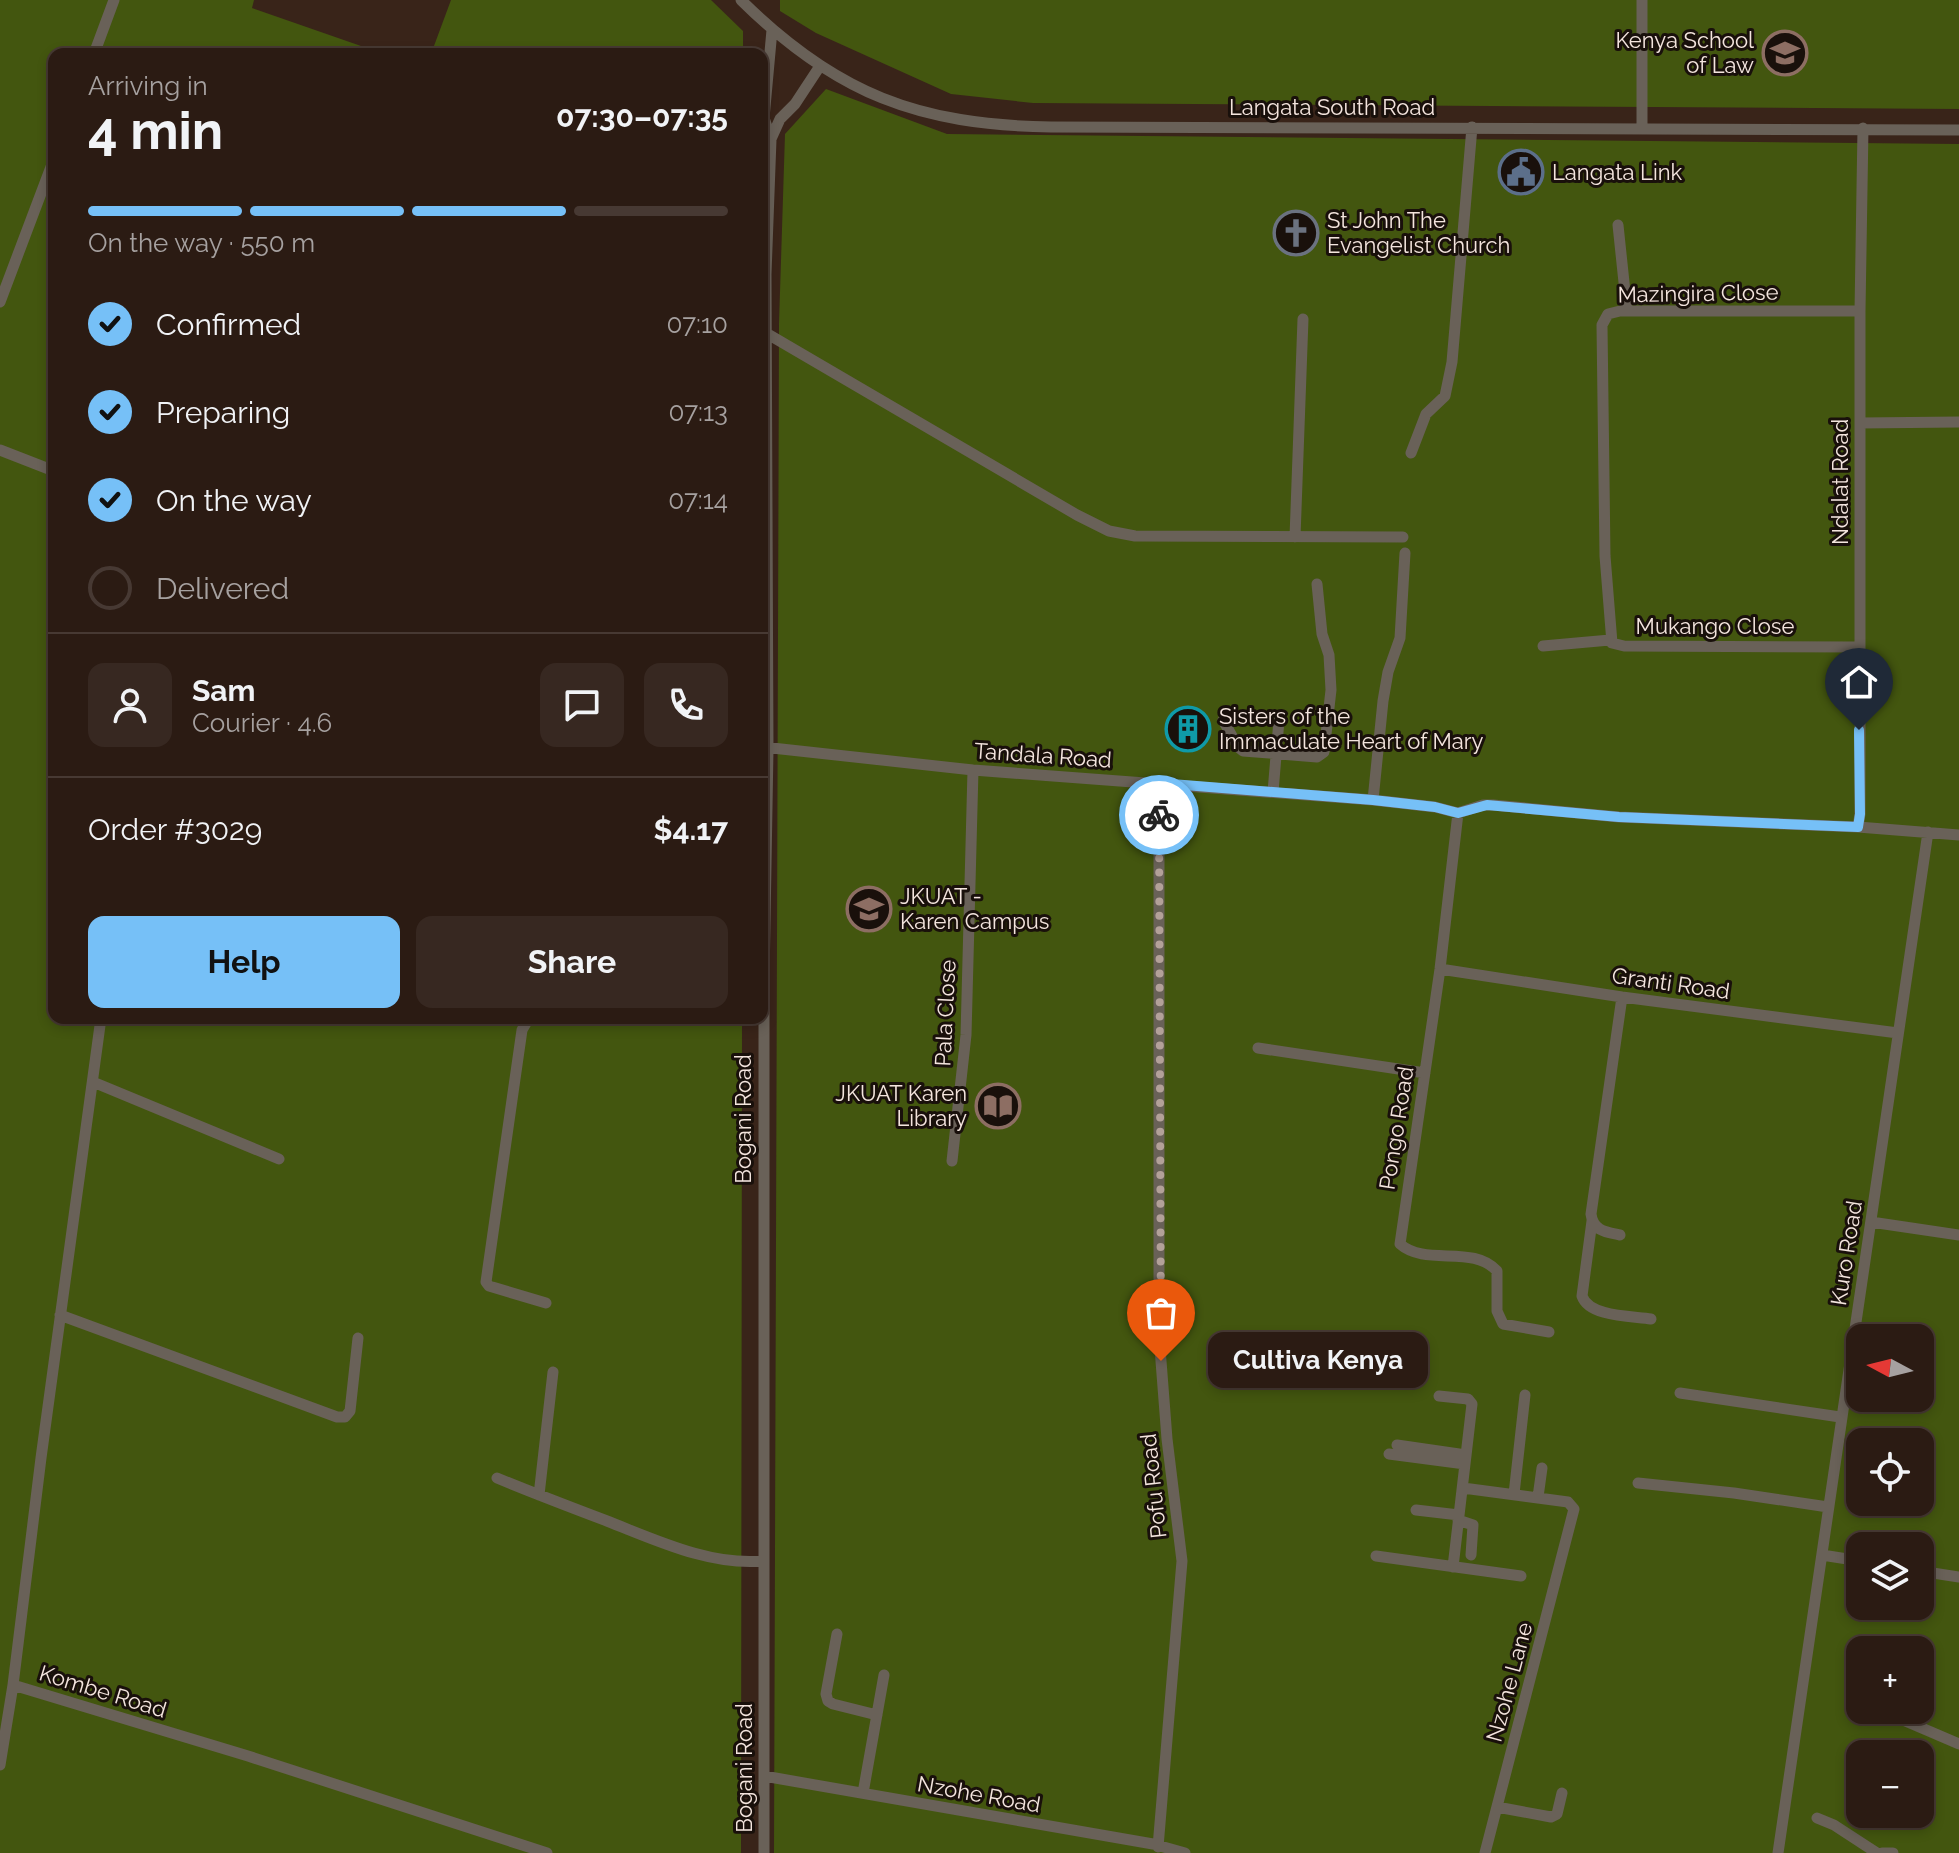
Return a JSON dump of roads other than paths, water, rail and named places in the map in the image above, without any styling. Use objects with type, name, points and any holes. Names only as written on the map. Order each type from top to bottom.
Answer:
[{"type":"street","points":[[96,48],[114,0]]},
{"type":"street","name":"Langata South Road","points":[[741,0],[772,30],[820,66],[863,92],[895,105],[941,117],[995,124],[1051,127],[1959,130]]},
{"type":"street","points":[[1642,0],[1642,129]]},
{"type":"street","name":"Bogani Road","points":[[768,74],[772,30]]},
{"type":"street","points":[[771,139],[780,119],[795,104],[820,66]]},
{"type":"street","points":[[1411,453],[1426,414],[1445,396],[1452,362],[1472,127]]},
{"type":"street","name":"Ndalat Road","points":[[1863,128],[1858,647],[1860,814],[1863,827]]},
{"type":"street","name":"Bogani Road","points":[[768,130],[771,139],[768,196]]},
{"type":"street","points":[[0,302],[48,175]]},
{"type":"street","points":[[1618,225],[1627,311]]},
{"type":"street","name":"Mazingira Close","points":[[1602,432],[1602,325],[1608,314],[1627,311],[1860,311]]},
{"type":"street","points":[[1295,537],[1303,319]]},
{"type":"street","points":[[768,334],[1109,531],[1135,536],[1403,537]]},
{"type":"street","points":[[1860,423],[1959,422]]},
{"type":"street","name":"Mukango Close","points":[[1602,432],[1610,640],[1615,645],[1858,647]]},
{"type":"street","points":[[0,450],[48,469]]},
{"type":"street","points":[[1373,800],[1383,701],[1388,672],[1400,638],[1405,553]]},
{"type":"street","points":[[1223,720],[1243,751],[1317,757],[1324,752],[1331,690],[1329,655],[1322,634],[1317,584]]},
{"type":"street","points":[[1543,646],[1610,640]]},
{"type":"street","points":[[1273,792],[1279,720]]},
{"type":"street","name":"Tandala Road","points":[[768,748],[973,770],[1373,800],[1435,807],[1458,813]]},
{"type":"street","name":"Pala Close","points":[[952,1161],[966,1035],[973,770]]},
{"type":"street","name":"Pofu Road","points":[[1154,1848],[1182,1561],[1167,1439],[1159,1335],[1159,783]]},
{"type":"street","points":[[1458,813],[1487,805],[1619,817],[1863,827],[1959,835]]},
{"type":"street","name":"Pongo Road","points":[[1458,813],[1440,969],[1400,1244],[1414,1253],[1485,1262],[1497,1271],[1497,1311],[1503,1324],[1549,1332]]},
{"type":"street","name":"Kuro Road","points":[[1778,1853],[1928,832]]},
{"type":"street","name":"Granti Road","points":[[1440,969],[1622,997],[1898,1033]]},
{"type":"street","points":[[1622,997],[1604,1114],[1582,1299],[1593,1309],[1651,1319]]},
{"type":"street","name":"Kombe Road","points":[[100,1024],[13,1685],[248,1756],[547,1853]]},
{"type":"street","points":[[526,1024],[522,1030],[486,1282],[489,1286],[546,1303]]},
{"type":"street","name":"Bogani Road","points":[[764,1024],[764,1853]]},
{"type":"street","points":[[1258,1048],[1425,1073]]},
{"type":"street","points":[[93,1082],[279,1159]]},
{"type":"street","points":[[1592,1221],[1599,1229],[1620,1235]]},
{"type":"street","points":[[1871,1222],[1959,1235]]},
{"type":"street","points":[[60,1315],[337,1417],[345,1417],[350,1411],[358,1338]]},
{"type":"street","points":[[539,1495],[553,1372]]},
{"type":"street","points":[[1680,1393],[1840,1417]]},
{"type":"street","points":[[1514,1494],[1525,1395]]},
{"type":"street","points":[[1439,1396],[1471,1401],[1453,1567]]},
{"type":"street","points":[[1393,1450],[1466,1459]]},
{"type":"street","points":[[1463,1488],[1538,1497],[1542,1468]]},
{"type":"street","points":[[497,1478],[649,1537],[721,1560],[763,1561]]},
{"type":"street","points":[[1638,1483],[1828,1507]]},
{"type":"street","name":"Nzohe Lane","points":[[1485,1853],[1574,1509],[1568,1502],[1538,1497]]},
{"type":"street","points":[[1416,1510],[1458,1518],[1473,1525],[1471,1555]]},
{"type":"street","points":[[1822,1555],[1846,1559]]},
{"type":"street","points":[[1376,1556],[1521,1576]]},
{"type":"street","points":[[1934,1573],[1959,1577]]},
{"type":"street","points":[[837,1634],[826,1694],[828,1701],[877,1715]]},
{"type":"street","points":[[863,1793],[884,1675]]},
{"type":"street","points":[[0,1765],[13,1685]]},
{"type":"street","points":[[1912,1724],[1959,1744]]},
{"type":"street","name":"Nzohe Road","points":[[764,1776],[1185,1853]]},
{"type":"street","points":[[1497,1807],[1551,1817],[1557,1814],[1562,1793]]},
{"type":"street","points":[[1817,1818],[1880,1853],[1893,1853]]},
{"type":"place","name":"Kenya School of Law","points":[[1785,53]]},
{"type":"place","name":"Langata Link","points":[[1521,172]]},
{"type":"place","name":"St John The Evangelist Church","points":[[1296,233]]},
{"type":"place","name":"Sisters of the Immaculate Heart of Mary","points":[[1188,729]]},
{"type":"place","name":"JKUAT - Karen Campus","points":[[869,909]]},
{"type":"place","name":"JKUAT Karen Library","points":[[998,1106]]},
{"type":"place","name":"Cultiva Kenya","points":[[1161,1361]]}]
